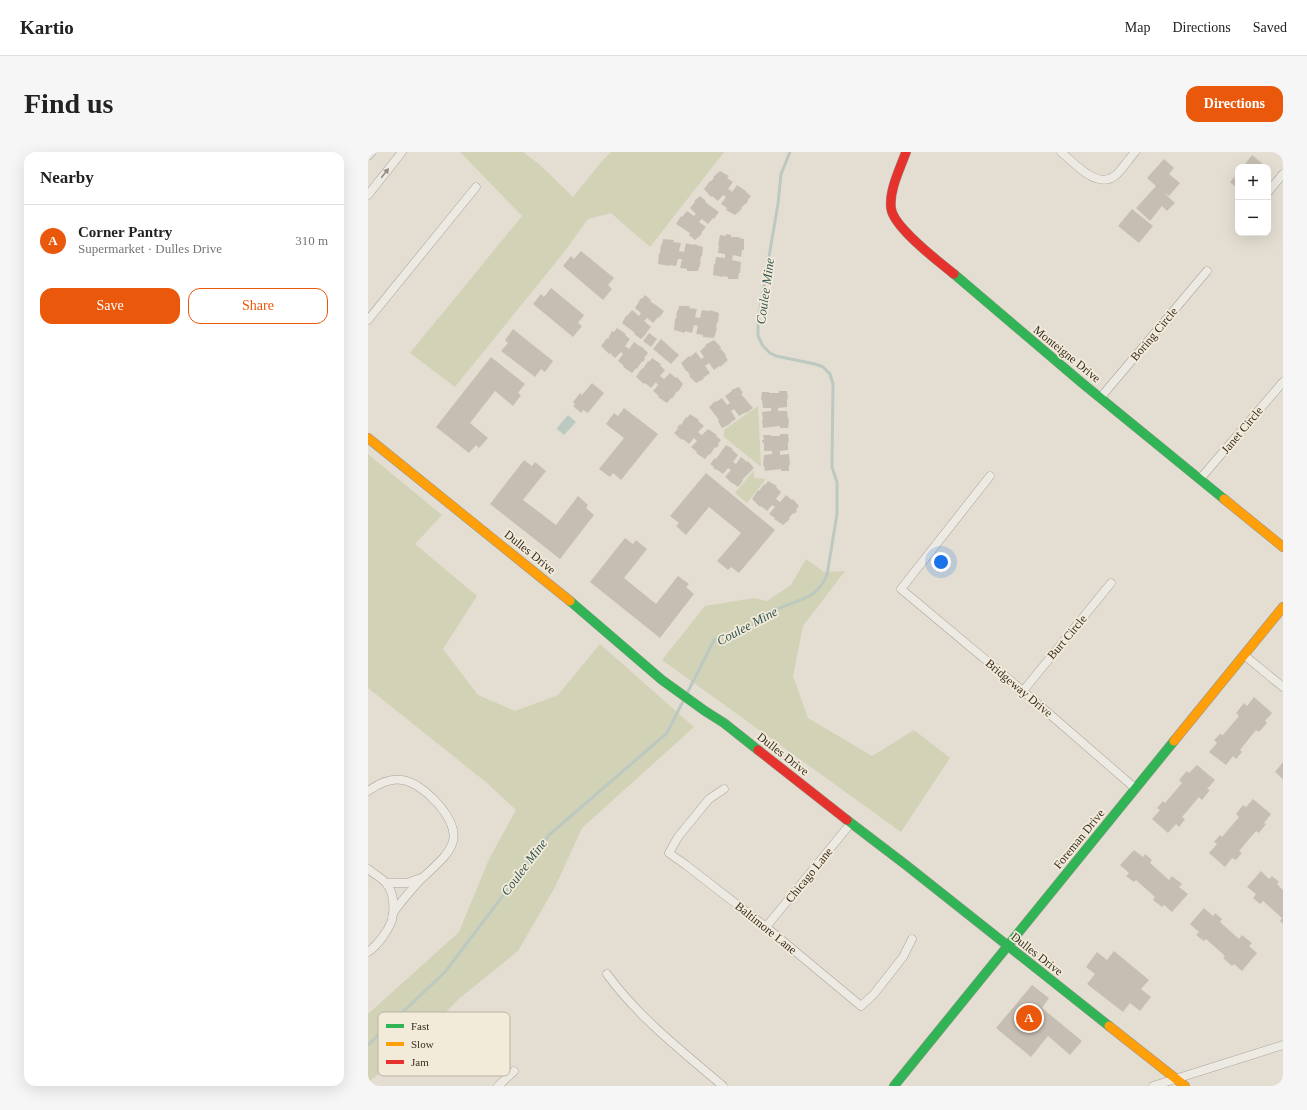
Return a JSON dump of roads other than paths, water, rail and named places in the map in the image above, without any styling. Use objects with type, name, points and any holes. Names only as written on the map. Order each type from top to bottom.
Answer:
[{"type":"street","points":[[368,156],[372,152]]},
{"type":"street","points":[[368,195],[402,152]]},
{"type":"street","name":"Monteigne Drive","points":[[906,152],[891,200],[892,213],[898,223],[918,243],[1016,328],[1283,547]]},
{"type":"street","points":[[1061,152],[1091,177],[1100,180],[1107,180],[1116,175],[1135,152]]},
{"type":"street","points":[[1271,188],[1283,174]]},
{"type":"street","points":[[368,320],[476,187]]},
{"type":"street","name":"Boring Circle","points":[[1101,397],[1207,271]]},
{"type":"street","name":"Janet Circle","points":[[1200,479],[1283,382]]},
{"type":"street","name":"Dulles Drive","points":[[368,438],[567,598],[662,680],[724,723],[1185,1086]]},
{"type":"street","name":"Bridgeway Drive","points":[[990,476],[901,589],[1136,789]]},
{"type":"street","name":"Burt Circle","points":[[1022,691],[1111,584]]},
{"type":"street","name":"Foreman Drive","points":[[894,1086],[1283,607]]},
{"type":"street","points":[[1244,656],[1283,687]]},
{"type":"street","points":[[368,791],[381,783],[394,780],[407,780],[412,782],[436,802],[449,818],[454,832],[450,848],[422,877],[393,914]]},
{"type":"street","name":"Baltimore Lane","points":[[724,789],[709,799],[678,837],[669,853],[766,927],[861,1006],[874,994],[903,957],[912,939]]},
{"type":"street","name":"Chicago Lane","points":[[766,927],[851,823]]},
{"type":"street","points":[[368,870],[387,883],[392,895],[394,906],[392,920],[384,935],[368,952]]},
{"type":"street","points":[[387,883],[406,883],[422,877]]},
{"type":"street","points":[[607,974],[626,998],[673,1044],[723,1086]]},
{"type":"street","points":[[1153,1086],[1283,1045]]},
{"type":"street","points":[[510,1075],[514,1071]]},
{"type":"street","points":[[498,1086],[509,1076]]},
{"type":"waterway","name":"Coulee Mine","points":[[403,1012],[445,972],[549,835],[667,733],[714,640],[765,619],[781,607],[807,597],[815,592],[827,575],[837,514],[837,482],[832,467],[833,384],[830,374],[823,367],[776,356],[770,353],[763,346],[758,336],[760,309],[778,204],[781,174],[790,152]]},
{"type":"waterway","name":"Coulee Mine","points":[[368,1045],[378,1036]]},
{"type":"place","name":"Corner Pantry","points":[[1029,1018]]}]
